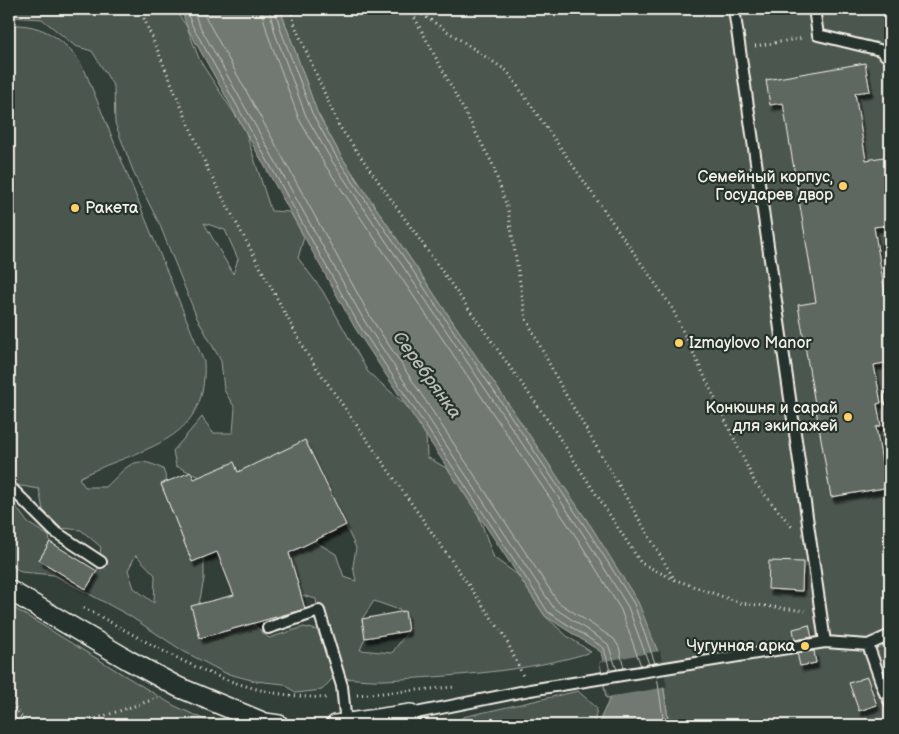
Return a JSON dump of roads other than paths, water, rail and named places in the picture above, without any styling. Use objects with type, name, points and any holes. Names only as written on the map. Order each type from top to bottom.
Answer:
[{"type":"street","points":[[9,590],[130,661],[184,689],[271,724]]},
{"type":"street","points":[[341,725],[411,714]]},
{"type":"lane","points":[[734,9],[825,642]]},
{"type":"lane","points":[[814,9],[818,35],[880,50],[890,59]]},
{"type":"lane","points":[[9,486],[54,531],[101,562]]},
{"type":"lane","points":[[268,628],[319,611],[343,696],[341,725]]},
{"type":"lane","points":[[411,714],[530,690],[603,680],[825,642],[868,645],[890,635]]},
{"type":"lane","points":[[868,645],[890,702]]},
{"type":"water","name":"Серебрянка","points":[[181,9],[280,9],[317,112],[341,156],[594,531],[638,602],[658,652],[669,725],[600,725],[601,717],[611,696],[601,652],[545,616],[355,328],[187,27]]},
{"type":"place","name":"Семейный корпус, Государев двор","points":[[843,186]]},
{"type":"place","name":"Ракета","points":[[75,208]]},
{"type":"place","name":"Izmaylovo Manor","points":[[679,343]]},
{"type":"place","name":"Конюшня и сарай для экипажей","points":[[848,417]]},
{"type":"place","name":"Чугунная арка","points":[[805,646]]}]
